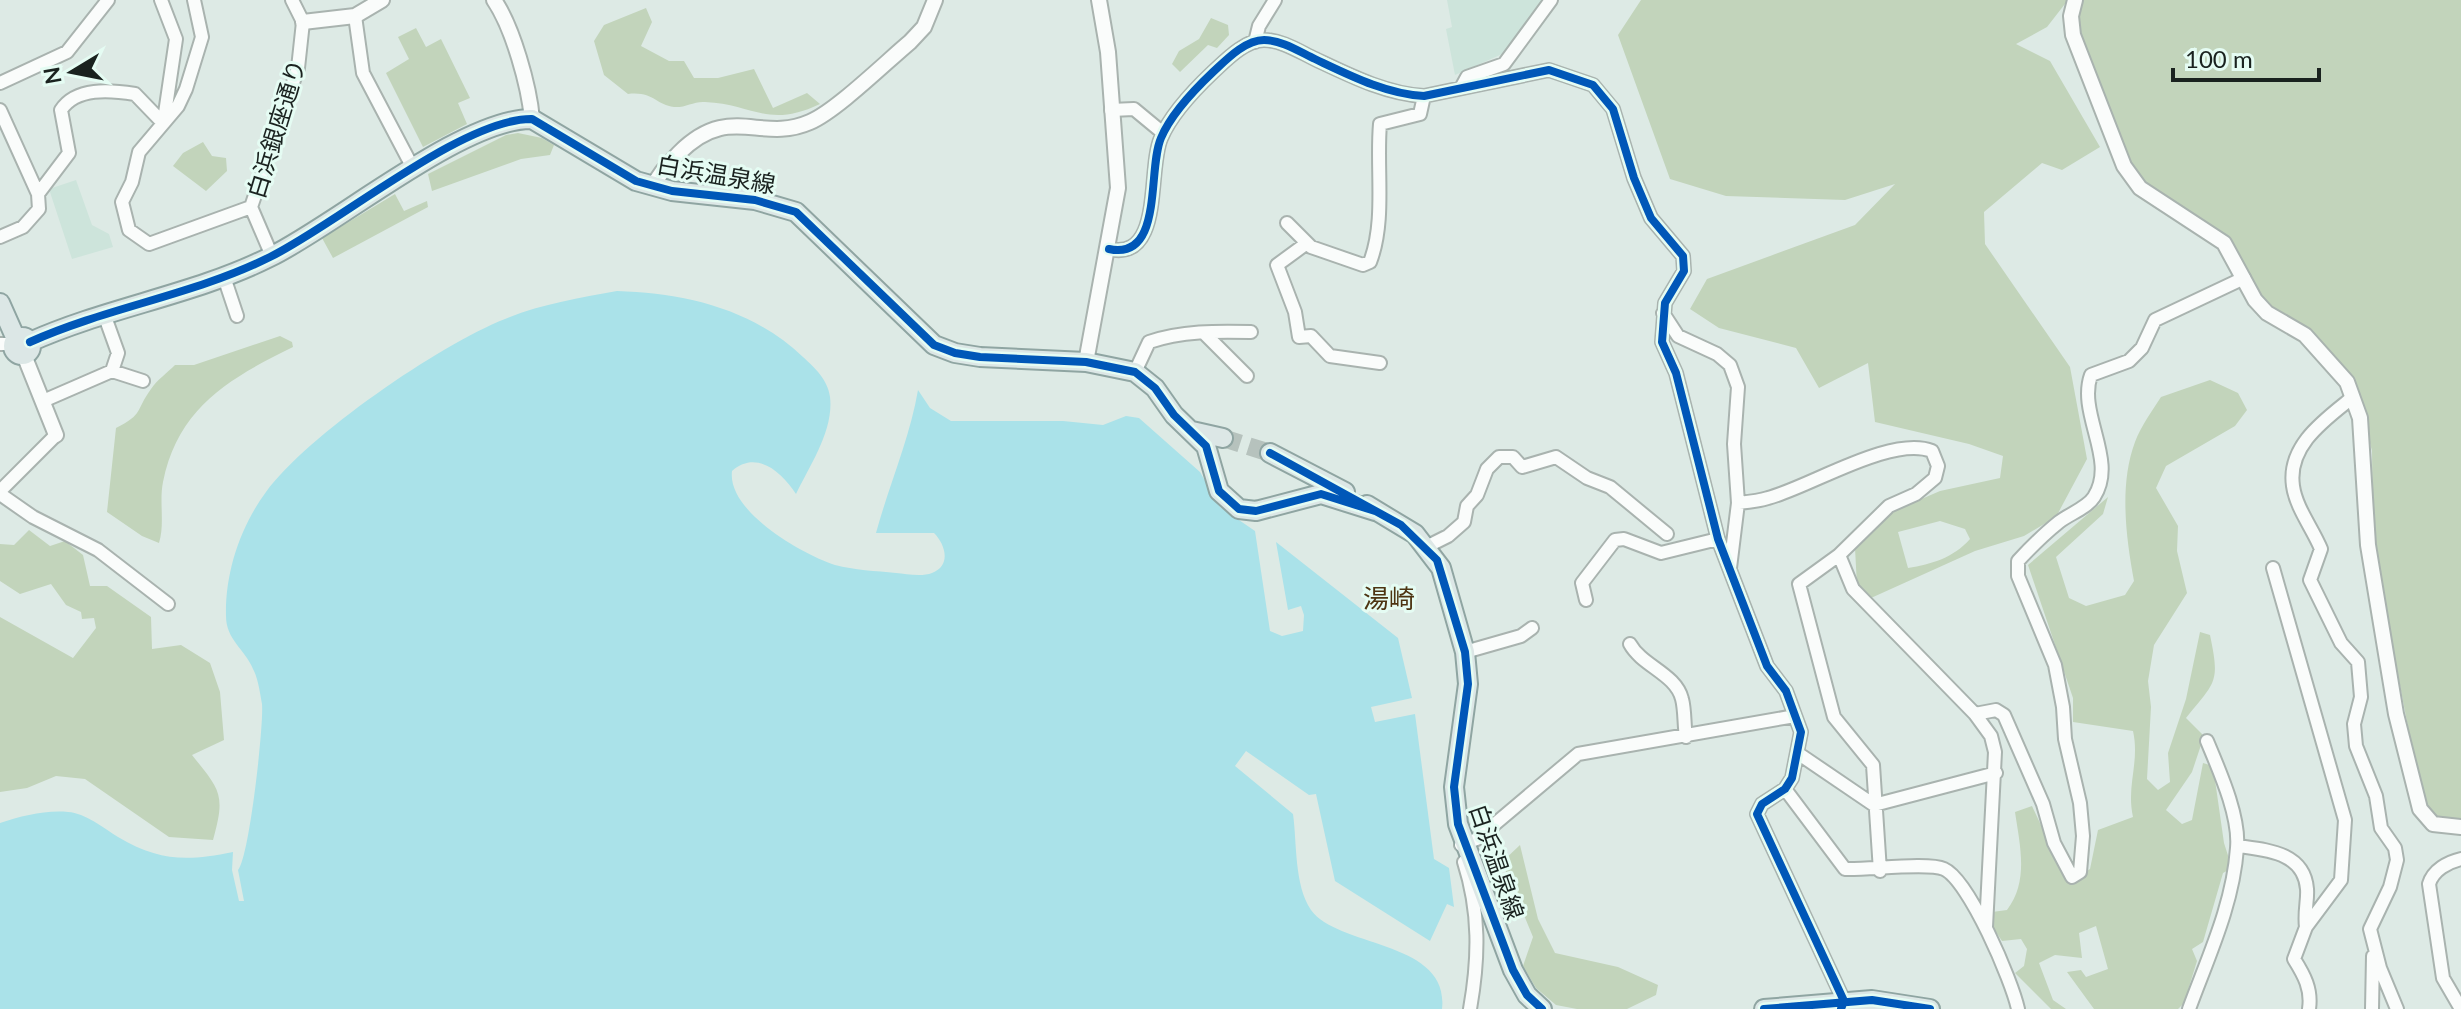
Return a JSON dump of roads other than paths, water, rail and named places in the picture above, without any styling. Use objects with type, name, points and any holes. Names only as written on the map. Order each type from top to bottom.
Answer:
[{"type":"main road","points":[[0,365],[16,346],[104,314],[224,277],[272,256],[478,134],[511,122],[532,119]]},
{"type":"main road","name":"白浜温泉線","points":[[532,119],[610,169],[653,187],[755,200],[796,212],[924,336],[944,349],[980,357],[1086,362],[1135,372],[1155,388],[1189,431],[1206,446],[1224,498],[1239,509],[1256,511],[1321,494],[1375,511]]},
{"type":"main road","points":[[0,303],[16,346]]},
{"type":"main road","points":[[1189,431],[1223,438]]},
{"type":"main road","name":"白浜温泉線","points":[[1270,453],[1401,525],[1426,547],[1441,568],[1465,652],[1467,708],[1454,805],[1458,824],[1468,842],[1513,970],[1527,995],[1542,1009]]},
{"type":"main road","points":[[1764,1009],[1895,1001],[1930,1009]]},
{"type":"street","points":[[0,83],[67,52],[108,0]]},
{"type":"street","points":[[161,0],[176,39],[163,123]]},
{"type":"street","points":[[194,0],[202,37],[182,98],[139,152],[132,182],[122,202],[129,230],[149,244],[251,207]]},
{"type":"street","points":[[494,0],[505,21],[528,93],[532,119]]},
{"type":"street","points":[[653,187],[662,171],[701,133],[719,126],[784,127],[813,121],[910,42],[924,27],[935,0]]},
{"type":"street","points":[[1086,362],[1118,188],[1099,0]]},
{"type":"street","points":[[1255,42],[1259,26],[1275,0]]},
{"type":"street","points":[[1461,88],[1467,77],[1504,64],[1551,0]]},
{"type":"street","points":[[2075,0],[2071,16],[2073,35],[2124,166],[2153,198],[2224,243],[2255,300],[2267,313],[2305,335],[2338,368],[2353,397],[2360,418],[2368,545],[2396,714],[2420,809],[2433,824],[2461,827]]},
{"type":"street","points":[[297,2],[303,22],[355,16],[376,1]]},
{"type":"street","points":[[355,16],[363,73],[414,170]]},
{"type":"street","name":"白浜銀座通り","points":[[272,256],[251,207],[298,68],[303,22]]},
{"type":"street","points":[[1109,249],[1118,251],[1133,246],[1145,231],[1152,203],[1153,164],[1163,133],[1213,72],[1255,42],[1264,40],[1288,46],[1386,89],[1424,96],[1549,70],[1585,81],[1603,94],[1619,124],[1634,178],[1651,218],[1683,256],[1684,271],[1665,303],[1662,342],[1676,373],[1718,539],[1767,666],[1786,691],[1801,732],[1799,754],[1785,789],[1762,804],[1757,814],[1843,1005]]},
{"type":"street","points":[[38,194],[69,153],[61,110],[68,98],[80,94],[135,94],[163,123]]},
{"type":"street","points":[[1287,223],[1307,243],[1363,265],[1370,262],[1379,233],[1376,168],[1380,124],[1420,114],[1424,96]]},
{"type":"street","points":[[1111,110],[1134,109],[1163,133]]},
{"type":"street","points":[[0,110],[38,194],[39,209],[23,227],[0,237]]},
{"type":"street","points":[[1307,243],[1277,265],[1295,312],[1299,337],[1311,336],[1330,356],[1380,363]]},
{"type":"street","points":[[224,277],[237,316]]},
{"type":"street","points":[[1975,714],[1996,710],[2004,715],[2043,804],[2054,843],[2072,877],[2080,872],[2083,836],[2080,803],[2065,739],[2055,665],[2018,576],[2018,561],[2060,521],[2093,499],[2099,485],[2100,463],[2087,398],[2091,375],[2129,361],[2142,348],[2155,320],[2244,278]]},
{"type":"street","points":[[1663,313],[1678,336],[1717,354],[1730,365],[1738,387],[1734,444],[1738,503],[1730,570]]},
{"type":"street","points":[[104,314],[118,353],[112,371]]},
{"type":"street","points":[[1135,372],[1149,342],[1204,333],[1251,332]]},
{"type":"street","points":[[1204,333],[1247,376]]},
{"type":"street","points":[[16,346],[56,435],[0,492],[33,517],[98,550],[168,604]]},
{"type":"street","points":[[43,401],[112,371],[143,381]]},
{"type":"street","points":[[2353,397],[2311,432],[2294,465],[2293,486],[2321,549],[2310,580],[2341,643],[2358,662],[2361,697],[2354,724],[2356,746],[2376,796],[2381,828],[2395,848],[2397,868],[2370,929],[2374,949],[2397,1009]]},
{"type":"street","points":[[1738,503],[1770,498],[1858,461],[1921,447],[1932,451],[1938,466],[1935,478],[1916,494],[1889,506],[1839,555],[1799,584],[1834,717],[1873,765],[1880,871]]},
{"type":"street","points":[[1426,547],[1448,536],[1464,522],[1467,506],[1477,495],[1487,469],[1499,457],[1513,457],[1522,467],[1556,457],[1587,478],[1610,487],[1667,534]]},
{"type":"street","points":[[1586,600],[1582,583],[1615,540],[1624,539],[1661,553],[1718,539]]},
{"type":"street","points":[[1839,555],[1853,589],[1975,714],[1991,736],[1996,773],[1986,927]]},
{"type":"street","points":[[2273,568],[2321,746],[2336,782],[2345,820],[2341,880],[2306,927],[2294,959],[2305,976],[2311,996],[2309,1009]]},
{"type":"street","points":[[1465,652],[1521,636],[1532,628]]},
{"type":"street","points":[[1630,644],[1635,653],[1673,683],[1682,697],[1686,737]]},
{"type":"street","points":[[1470,1009],[1478,944],[1476,906],[1461,845],[1477,839],[1578,754],[1795,716]]},
{"type":"street","points":[[2189,1009],[2220,931],[2238,846],[2226,788],[2207,741]]},
{"type":"street","points":[[1799,754],[1874,805],[1996,773]]},
{"type":"street","points":[[1785,789],[1833,858],[1845,869],[1880,871],[1926,866],[1945,869],[1960,881],[2000,951],[2003,972],[2018,1009]]},
{"type":"street","points":[[2238,846],[2291,857],[2301,870],[2308,890],[2303,906],[2306,927]]},
{"type":"street","points":[[2461,859],[2441,868],[2431,877],[2429,884],[2443,978],[2461,1009]]},
{"type":"street","points":[[2372,1009],[2374,949]]},
{"type":"water","points":[[617,291],[693,300],[740,316],[783,340],[820,375],[830,397],[828,422],[820,447],[796,494],[775,471],[759,463],[750,462],[732,471],[741,501],[753,515],[786,541],[821,559],[850,568],[914,575],[932,573],[942,565],[945,554],[934,533],[876,533],[910,426],[918,390],[930,408],[951,421],[1063,421],[1103,425],[1126,416],[1139,418],[1200,472],[1220,507],[1255,531],[1270,631],[1282,636],[1303,631],[1301,606],[1288,610],[1276,542],[1398,638],[1412,698],[1371,707],[1375,722],[1415,714],[1434,859],[1449,868],[1454,907],[1447,904],[1430,941],[1335,881],[1316,794],[1309,795],[1246,751],[1235,766],[1293,814],[1299,876],[1311,910],[1344,932],[1411,957],[1429,970],[1440,986],[1442,1009],[0,1009],[0,823],[34,814],[68,812],[88,818],[133,845],[161,855],[188,858],[233,852],[232,870],[239,901],[244,901],[238,870],[251,818],[262,704],[250,662],[229,632],[226,600],[236,551],[249,520],[266,492],[286,469],[343,419],[446,349],[519,314]]},
{"type":"tunnel","points":[[1223,438],[1270,453]]},
{"type":"district","name":"湯崎","points":[[1389,599]]}]
